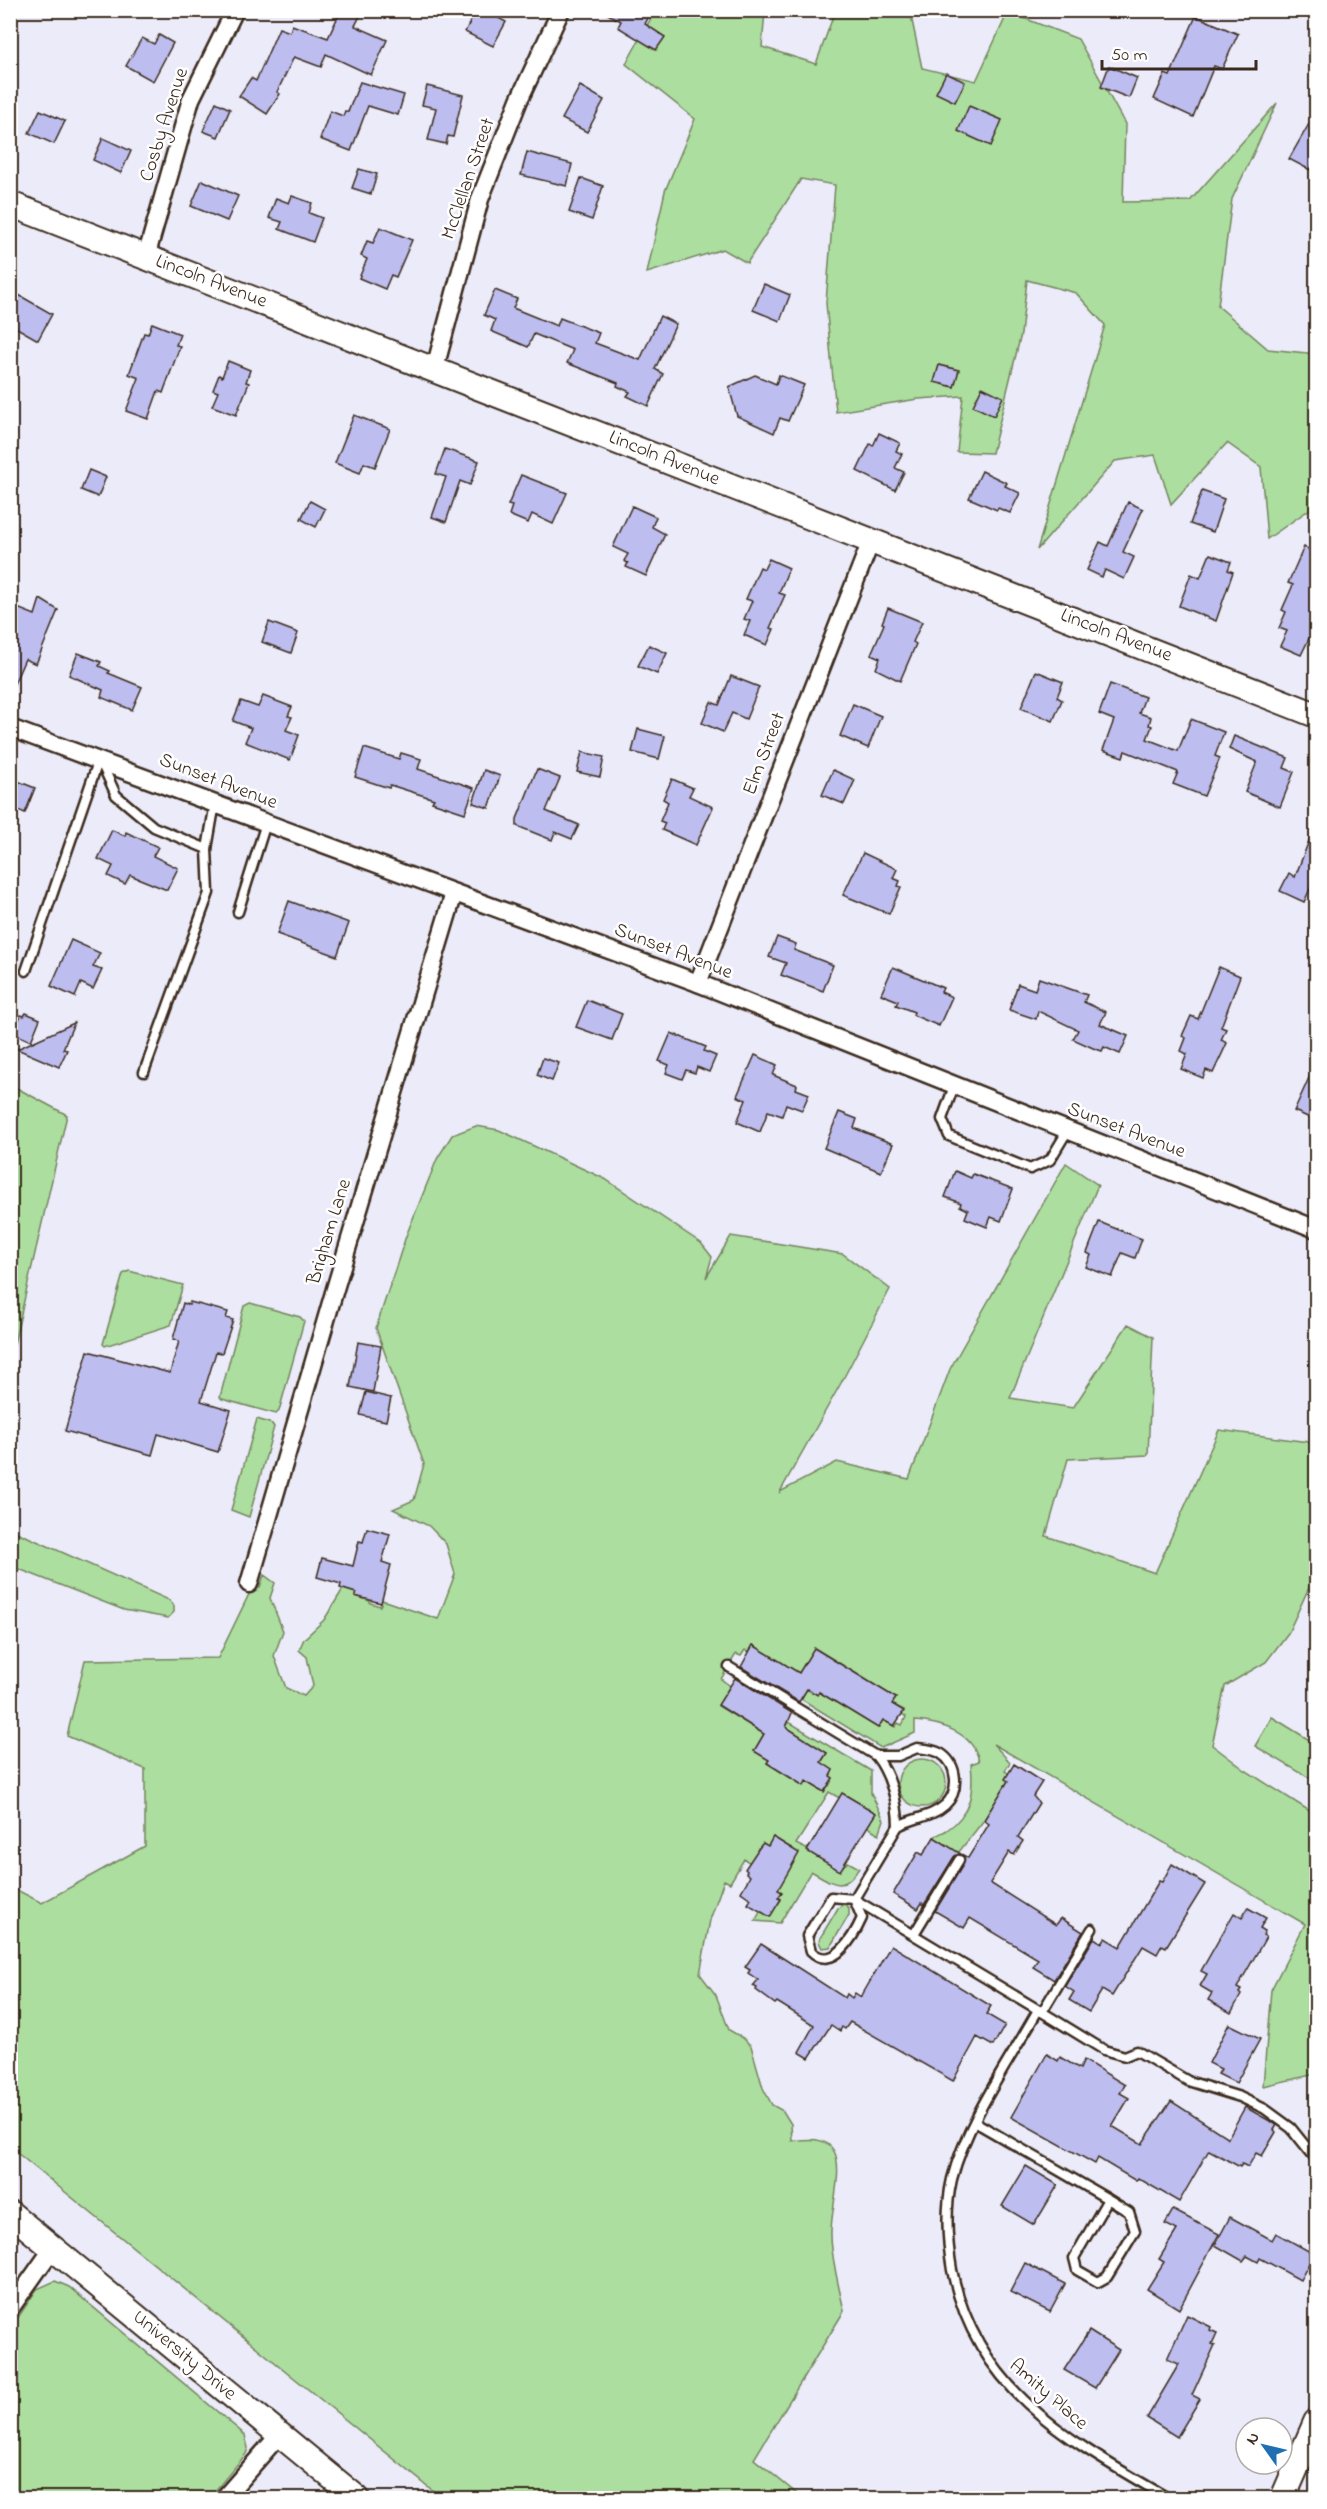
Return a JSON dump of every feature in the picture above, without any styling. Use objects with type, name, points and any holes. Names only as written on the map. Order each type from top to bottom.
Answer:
[{"type":"street","name":"Cosby Avenue","points":[[146,257],[191,99],[235,10]]},
{"type":"street","name":"McClellan Street","points":[[435,368],[480,200],[519,99],[561,10]]},
{"type":"street","name":"Lincoln Avenue","points":[[10,204],[435,368],[1317,715]]},
{"type":"street","name":"Elm Street","points":[[698,983],[871,541]]},
{"type":"street","name":"Sunset Avenue","points":[[10,728],[99,759],[698,983],[1317,1229]]},
{"type":"street","name":"Brigham Lane","points":[[249,1584],[334,1289],[454,893]]},
{"type":"street","name":"University Drive","points":[[10,2213],[357,2499]]},
{"type":"street","points":[[10,2309],[53,2248]]},
{"type":"street","points":[[1283,2499],[1317,2422]]},
{"type":"street","points":[[224,2499],[279,2435]]},
{"type":"lane","points":[[99,759],[116,795],[146,821],[154,827],[207,849]]},
{"type":"lane","points":[[26,971],[99,759]]},
{"type":"lane","points":[[144,1072],[209,893],[207,849],[215,802]]},
{"type":"lane","points":[[238,912],[267,822]]},
{"type":"lane","points":[[954,1086],[942,1119],[949,1136],[1030,1169],[1050,1161],[1068,1130]]},
{"type":"lane","points":[[729,1667],[876,1756],[885,1768],[888,1777],[898,1826]]},
{"type":"lane","points":[[854,1899],[898,1826],[937,1811],[953,1795],[956,1784],[950,1762],[942,1754],[931,1749],[917,1748],[898,1756],[876,1756]]},
{"type":"lane","points":[[914,1934],[959,1860]]},
{"type":"lane","points":[[854,1899],[861,1918],[842,1951],[828,1958],[815,1955],[809,1947],[807,1936],[829,1898],[854,1899],[1104,2050],[1125,2056],[1137,2050],[1188,2080],[1251,2101],[1291,2128],[1317,2159]]},
{"type":"lane","name":"Amity Place","points":[[1092,1929],[1040,2011],[975,2122],[952,2179],[948,2226],[949,2254],[963,2312],[994,2368],[1026,2403],[1050,2424],[1168,2499]]},
{"type":"lane","points":[[975,2122],[1108,2199],[1129,2212],[1136,2231],[1107,2277],[1098,2282],[1077,2270],[1074,2258],[1108,2199]]},
{"type":"green space","points":[[655,11],[765,11],[762,47],[816,64],[835,11],[910,11],[922,68],[976,81],[1008,12],[1078,39],[1125,124],[1123,202],[1190,201],[1277,103],[1232,199],[1218,306],[1268,349],[1316,354],[1316,496],[1310,509],[1267,539],[1261,467],[1227,443],[1171,504],[1155,455],[1115,461],[1037,550],[1105,325],[1076,293],[1027,280],[1021,334],[992,453],[957,452],[963,396],[918,399],[836,412],[826,303],[835,185],[801,179],[747,263],[723,249],[647,273],[665,191],[695,119],[626,64]]},
{"type":"green space","points":[[11,1085],[67,1115],[11,1357]]},
{"type":"green space","points":[[476,1126],[499,1130],[605,1179],[701,1243],[712,1257],[706,1278],[731,1236],[843,1254],[890,1289],[780,1492],[837,1462],[909,1479],[950,1369],[1066,1163],[1098,1185],[1010,1398],[1073,1408],[1128,1324],[1153,1337],[1148,1455],[1068,1459],[1046,1536],[1155,1573],[1219,1430],[1316,1443],[1316,1572],[1288,1633],[1266,1662],[1225,1686],[1212,1745],[1245,1770],[1316,1815],[1316,2074],[1263,2086],[1271,1990],[1305,1924],[993,1744],[1010,1762],[1005,1771],[1009,1774],[1008,1781],[984,1820],[955,1857],[934,1837],[955,1824],[969,1801],[972,1783],[971,1764],[979,1761],[976,1751],[963,1736],[945,1727],[915,1721],[915,1733],[881,1748],[801,1699],[807,1689],[817,1695],[819,1692],[878,1728],[883,1720],[895,1727],[898,1723],[902,1725],[906,1717],[902,1714],[904,1710],[892,1704],[896,1698],[815,1648],[799,1673],[753,1645],[749,1652],[745,1650],[741,1656],[736,1654],[721,1679],[730,1686],[718,1706],[764,1734],[754,1751],[769,1760],[767,1763],[803,1786],[806,1781],[820,1790],[825,1784],[829,1786],[833,1778],[830,1776],[833,1770],[821,1763],[827,1753],[786,1727],[789,1722],[871,1771],[871,1793],[884,1820],[879,1834],[865,1825],[875,1813],[847,1796],[843,1800],[829,1792],[796,1844],[806,1849],[810,1847],[843,1866],[848,1862],[859,1868],[843,1884],[832,1882],[811,1871],[780,1923],[755,1921],[760,1912],[764,1913],[769,1905],[775,1908],[781,1900],[779,1882],[793,1849],[773,1837],[768,1846],[758,1848],[752,1864],[744,1859],[730,1883],[724,1880],[710,1920],[700,1974],[716,1995],[729,2030],[751,2046],[763,2088],[772,2105],[783,2111],[791,2124],[792,2141],[810,2139],[826,2143],[834,2151],[837,2159],[831,2243],[844,2311],[754,2459],[802,2498],[442,2498],[11,2148],[11,1887],[42,1903],[145,1846],[145,1769],[67,1736],[85,1660],[218,1658],[252,1588],[260,1587],[264,1575],[275,1583],[270,1598],[283,1631],[274,1656],[286,1688],[304,1696],[313,1686],[307,1657],[299,1650],[304,1639],[324,1620],[343,1589],[356,1593],[355,1596],[370,1601],[370,1603],[380,1606],[382,1600],[438,1619],[455,1574],[446,1544],[429,1526],[393,1509],[414,1500],[424,1464],[376,1328],[406,1236],[437,1159],[452,1135]]},
{"type":"green space","points":[[129,1271],[183,1285],[171,1325],[105,1346],[103,1344],[123,1274]]},
{"type":"green space","points":[[250,1303],[300,1317],[304,1321],[279,1411],[276,1414],[220,1397],[244,1306]]},
{"type":"green space","points":[[257,1419],[272,1424],[274,1427],[249,1517],[231,1510]]},
{"type":"green space","points":[[10,1529],[169,1600],[174,1606],[174,1612],[168,1618],[124,1610],[11,1566]]},
{"type":"green space","points":[[1272,1717],[1316,1744],[1316,1782],[1255,1746]]},
{"type":"green space","points":[[922,1759],[939,1766],[946,1783],[939,1800],[922,1807],[905,1800],[898,1783],[905,1766]]},
{"type":"green space","points":[[844,1904],[849,1908],[849,1915],[830,1947],[822,1948],[820,1938],[838,1908]]},
{"type":"green space","points":[[55,2281],[69,2287],[245,2435],[248,2448],[246,2454],[209,2498],[11,2498],[11,2328],[37,2289]]},
{"type":"building","points":[[341,10],[363,10],[355,26],[387,40],[371,75],[326,54],[321,67],[294,57],[277,92],[280,94],[267,114],[239,96],[251,78],[256,81],[279,28],[290,32],[292,25],[328,38]]},
{"type":"building","points":[[476,10],[484,10],[506,22],[493,46],[465,32]]},
{"type":"building","points":[[600,10],[652,10],[645,24],[665,37],[656,50],[618,27],[621,21]]},
{"type":"building","points":[[1196,16],[1238,34],[1222,69],[1214,66],[1193,117],[1154,99],[1165,74],[1170,76]]},
{"type":"building","points":[[159,35],[173,43],[153,81],[126,66],[142,38],[154,44]]},
{"type":"building","points":[[1109,66],[1137,78],[1129,98],[1101,87]]},
{"type":"building","points":[[946,73],[965,82],[955,102],[936,93]]},
{"type":"building","points":[[360,82],[404,95],[398,115],[368,106],[351,151],[320,139],[330,111],[343,116],[345,111],[348,112]]},
{"type":"building","points":[[427,86],[463,95],[453,137],[448,136],[446,144],[428,140],[436,108],[422,105]]},
{"type":"building","points":[[580,86],[604,100],[587,132],[562,119]]},
{"type":"building","points":[[216,102],[230,109],[218,137],[203,131]]},
{"type":"building","points":[[969,106],[1002,120],[991,146],[958,131]]},
{"type":"building","points":[[40,110],[65,121],[54,144],[29,133]]},
{"type":"building","points":[[1317,110],[1317,158],[1310,170],[1289,159]]},
{"type":"building","points":[[103,138],[131,151],[121,173],[93,160]]},
{"type":"building","points":[[527,152],[572,164],[567,186],[521,175]]},
{"type":"building","points":[[359,169],[377,174],[371,194],[352,188]]},
{"type":"building","points":[[581,178],[603,186],[592,220],[569,212]]},
{"type":"building","points":[[202,180],[238,196],[227,221],[191,206]]},
{"type":"building","points":[[292,196],[312,203],[309,213],[322,218],[313,242],[279,229],[282,222],[269,218],[276,198],[289,203]]},
{"type":"building","points":[[380,227],[412,240],[396,277],[391,275],[385,289],[359,278],[367,259],[361,256],[367,241],[373,243]]},
{"type":"building","points":[[764,284],[790,295],[780,321],[753,310]]},
{"type":"building","points":[[10,290],[52,314],[38,340],[10,324]]},
{"type":"building","points":[[495,290],[517,299],[513,308],[557,326],[560,318],[599,333],[595,343],[640,360],[660,316],[676,324],[655,369],[663,374],[648,406],[627,396],[630,392],[617,386],[618,383],[567,363],[573,350],[534,334],[528,347],[491,331],[495,320],[484,315]]},
{"type":"building","points":[[152,323],[180,334],[176,345],[180,346],[163,393],[158,391],[148,419],[126,411],[139,378],[129,374],[144,333],[148,334]]},
{"type":"building","points":[[228,361],[250,370],[246,382],[249,383],[236,415],[212,406],[218,392],[213,390],[219,375],[222,377]]},
{"type":"building","points":[[939,365],[959,370],[954,387],[934,382]]},
{"type":"building","points":[[755,375],[776,384],[779,375],[804,385],[788,421],[780,418],[774,433],[737,416],[729,387]]},
{"type":"building","points":[[982,387],[1003,397],[994,416],[973,406]]},
{"type":"building","points":[[354,415],[390,429],[375,467],[364,463],[360,473],[335,463]]},
{"type":"building","points":[[879,433],[900,443],[896,451],[902,454],[895,468],[904,472],[895,490],[857,471],[870,444],[873,446]]},
{"type":"building","points":[[445,449],[479,461],[470,485],[460,481],[446,522],[432,517],[446,477],[436,474]]},
{"type":"building","points":[[89,470],[106,477],[98,497],[81,490]]},
{"type":"building","points":[[982,471],[1007,483],[1005,486],[1020,493],[1010,513],[969,498]]},
{"type":"building","points":[[521,475],[567,493],[553,524],[532,514],[528,523],[509,515],[512,506],[508,505]]},
{"type":"building","points":[[1202,491],[1224,499],[1213,532],[1190,524]]},
{"type":"building","points":[[310,501],[325,509],[316,527],[301,519]]},
{"type":"building","points":[[1128,502],[1143,509],[1123,552],[1134,557],[1124,579],[1105,570],[1102,577],[1087,570],[1100,542],[1108,546]]},
{"type":"building","points":[[632,506],[656,517],[652,527],[665,534],[646,576],[626,567],[628,563],[624,561],[628,554],[613,547]]},
{"type":"building","points":[[1304,547],[1317,553],[1317,622],[1301,655],[1280,646],[1287,631],[1279,628],[1286,612],[1282,610],[1293,585],[1288,583]]},
{"type":"building","points":[[1210,554],[1231,562],[1228,570],[1233,572],[1216,621],[1179,606],[1191,574],[1200,578]]},
{"type":"building","points":[[769,559],[789,568],[779,593],[785,595],[770,628],[774,629],[767,645],[744,635],[750,621],[744,619],[752,601],[746,599],[760,567],[764,569]]},
{"type":"building","points":[[40,599],[58,610],[36,664],[25,659],[10,693],[10,605],[35,615]]},
{"type":"building","points":[[888,608],[922,622],[913,642],[916,644],[900,681],[876,669],[880,658],[871,654]]},
{"type":"building","points":[[269,622],[298,633],[291,653],[262,642]]},
{"type":"building","points":[[649,645],[667,653],[657,674],[638,666]]},
{"type":"building","points":[[78,653],[101,662],[99,666],[110,671],[108,673],[142,687],[132,710],[101,697],[103,690],[69,675]]},
{"type":"building","points":[[1036,671],[1063,682],[1057,697],[1062,700],[1053,721],[1021,708]]},
{"type":"building","points":[[731,676],[759,687],[746,719],[732,713],[723,732],[702,723],[711,702],[719,705]]},
{"type":"building","points":[[1110,684],[1145,697],[1139,713],[1151,717],[1149,725],[1152,726],[1147,739],[1178,751],[1191,719],[1224,732],[1215,756],[1220,758],[1204,796],[1173,784],[1178,772],[1125,751],[1123,757],[1103,750],[1114,720],[1099,714]]},
{"type":"building","points":[[263,696],[292,707],[288,716],[292,717],[286,730],[299,735],[290,760],[245,742],[251,728],[233,721],[241,701],[258,707]]},
{"type":"building","points":[[853,704],[881,716],[868,748],[840,736]]},
{"type":"building","points":[[638,729],[665,736],[659,759],[632,752]]},
{"type":"building","points":[[1234,736],[1288,758],[1284,768],[1294,772],[1280,807],[1245,792],[1257,762],[1229,749]]},
{"type":"building","points":[[364,748],[399,759],[401,753],[421,759],[418,769],[474,788],[465,813],[432,802],[434,799],[355,777]]},
{"type":"building","points":[[582,752],[604,757],[600,777],[577,772]]},
{"type":"building","points":[[537,769],[560,778],[546,811],[579,825],[572,839],[555,832],[552,840],[517,826],[517,819]]},
{"type":"building","points":[[484,770],[500,776],[489,808],[473,803]]},
{"type":"building","points":[[833,770],[855,780],[844,804],[822,795]]},
{"type":"building","points":[[10,778],[35,788],[25,813],[10,807]]},
{"type":"building","points":[[672,779],[693,788],[689,796],[713,807],[696,845],[662,830],[665,823],[660,821],[668,802],[663,799]]},
{"type":"building","points":[[1315,825],[1317,874],[1304,902],[1280,891],[1289,873],[1295,877]]},
{"type":"building","points":[[112,830],[125,836],[126,832],[158,847],[153,856],[178,868],[167,890],[130,875],[125,884],[108,876],[113,866],[98,859]]},
{"type":"building","points":[[863,853],[897,869],[893,878],[900,881],[898,886],[901,887],[889,914],[843,895]]},
{"type":"building","points":[[289,901],[349,923],[337,956],[277,934]]},
{"type":"building","points":[[777,937],[796,944],[794,950],[833,965],[823,991],[781,975],[786,963],[769,957]]},
{"type":"building","points":[[71,940],[100,953],[93,967],[102,970],[93,989],[81,983],[75,997],[51,986]]},
{"type":"building","points":[[893,967],[943,988],[941,992],[952,997],[939,1026],[913,1015],[914,1012],[896,1005],[898,1001],[881,994]]},
{"type":"building","points":[[1219,967],[1240,976],[1221,1027],[1226,1029],[1221,1040],[1227,1043],[1213,1073],[1206,1070],[1203,1078],[1181,1069],[1187,1054],[1181,1051],[1186,1038],[1182,1036],[1191,1016],[1198,1019]]},
{"type":"building","points":[[1039,978],[1087,995],[1084,1002],[1106,1012],[1100,1024],[1128,1036],[1120,1054],[1104,1047],[1102,1051],[1073,1039],[1078,1030],[1038,1011],[1036,1019],[1009,1010],[1018,984],[1035,990]]},
{"type":"building","points":[[587,1000],[622,1014],[612,1040],[576,1027]]},
{"type":"building","points":[[26,1013],[40,1019],[31,1041],[13,1033],[21,1015],[24,1016]]},
{"type":"building","points":[[74,1023],[63,1049],[67,1050],[59,1067],[17,1049]]},
{"type":"building","points":[[671,1033],[706,1047],[704,1051],[716,1056],[709,1072],[697,1067],[695,1073],[686,1070],[682,1079],[666,1073],[669,1065],[659,1061]]},
{"type":"building","points":[[755,1055],[777,1065],[773,1075],[797,1085],[796,1089],[809,1094],[802,1110],[786,1104],[782,1116],[768,1111],[760,1132],[737,1122],[746,1100],[737,1096]]},
{"type":"building","points":[[543,1058],[559,1063],[552,1081],[537,1075]]},
{"type":"building","points":[[1317,1060],[1317,1121],[1294,1111]]},
{"type":"building","points":[[839,1112],[857,1119],[854,1128],[893,1144],[881,1172],[824,1148]]},
{"type":"building","points":[[955,1171],[971,1178],[973,1174],[1013,1189],[1001,1221],[991,1217],[987,1227],[965,1218],[968,1210],[960,1206],[961,1203],[945,1197]]},
{"type":"building","points":[[1099,1222],[1142,1239],[1135,1258],[1122,1253],[1112,1277],[1086,1267],[1091,1255],[1087,1253]]},
{"type":"building","points":[[190,1302],[228,1312],[226,1318],[233,1320],[222,1353],[216,1352],[201,1401],[231,1410],[218,1452],[158,1434],[152,1455],[65,1431],[88,1351],[170,1373],[179,1341],[173,1339],[183,1303],[189,1305]]},
{"type":"building","points":[[358,1342],[381,1346],[373,1392],[350,1387]]},
{"type":"building","points":[[366,1392],[391,1398],[386,1421],[360,1415]]},
{"type":"building","points":[[367,1528],[390,1534],[382,1562],[391,1565],[381,1603],[355,1596],[356,1593],[340,1588],[341,1584],[317,1577],[322,1558],[353,1566],[359,1541],[363,1542]]},
{"type":"building","points":[[753,1645],[799,1673],[814,1648],[896,1698],[892,1704],[904,1711],[894,1726],[883,1720],[878,1728],[819,1692],[818,1695],[807,1689],[799,1702],[741,1667]]},
{"type":"building","points":[[735,1678],[792,1713],[786,1727],[827,1753],[821,1762],[833,1770],[830,1776],[833,1778],[824,1792],[806,1781],[804,1786],[767,1763],[769,1760],[754,1751],[764,1734],[718,1705]]},
{"type":"building","points":[[1014,1764],[1042,1782],[1033,1796],[1039,1803],[1018,1837],[1023,1841],[1014,1855],[1009,1852],[990,1883],[1056,1925],[1061,1918],[1083,1932],[1054,1980],[1033,1967],[1038,1959],[970,1918],[964,1928],[935,1911],[964,1863],[963,1855],[968,1858],[989,1824],[984,1820],[1008,1781],[1005,1779]]},
{"type":"building","points":[[842,1793],[876,1813],[840,1871],[807,1851]]},
{"type":"building","points":[[773,1837],[799,1853],[778,1890],[782,1892],[778,1898],[781,1899],[770,1917],[748,1904],[751,1899],[741,1892],[750,1876],[745,1869],[763,1843],[768,1846]]},
{"type":"building","points":[[934,1837],[961,1854],[954,1857],[924,1905],[922,1903],[918,1909],[893,1894],[918,1852],[923,1855]]},
{"type":"building","points":[[1172,1864],[1205,1884],[1166,1947],[1162,1945],[1157,1954],[1143,1946],[1112,1996],[1102,1990],[1089,2012],[1069,2000],[1074,1992],[1065,1986],[1094,1938],[1102,1943],[1105,1938],[1120,1947],[1159,1881],[1162,1882]]},
{"type":"building","points":[[1248,1908],[1266,1918],[1260,1928],[1265,1931],[1263,1935],[1266,1937],[1237,1988],[1241,1990],[1239,1993],[1241,1995],[1231,2013],[1208,2000],[1212,1993],[1200,1986],[1207,1974],[1201,1971],[1234,1913],[1242,1918]]},
{"type":"building","points":[[761,1944],[845,1998],[847,1994],[852,1998],[855,1993],[861,1997],[891,1945],[991,2006],[986,2014],[1005,2025],[993,2046],[977,2037],[953,2081],[850,2022],[845,2029],[842,2027],[840,2031],[831,2025],[809,2058],[799,2052],[814,2025],[777,2002],[775,2004],[756,1990],[757,1988],[753,1986],[758,1980],[748,1973],[750,1970],[745,1967]]},
{"type":"building","points":[[1229,2024],[1260,2039],[1236,2083],[1218,2074],[1221,2069],[1209,2063]]},
{"type":"building","points":[[1047,2054],[1058,2061],[1060,2057],[1080,2069],[1084,2060],[1125,2085],[1120,2093],[1129,2098],[1112,2126],[1142,2144],[1171,2101],[1228,2138],[1245,2107],[1277,2125],[1274,2130],[1276,2132],[1262,2156],[1256,2153],[1248,2167],[1242,2164],[1240,2167],[1209,2150],[1179,2202],[1138,2178],[1136,2181],[1098,2158],[1095,2164],[1011,2117]]},
{"type":"building","points":[[1026,2166],[1058,2185],[1034,2225],[1002,2206]]},
{"type":"building","points":[[1173,2210],[1219,2234],[1179,2309],[1147,2289],[1164,2262],[1159,2259],[1177,2230],[1165,2224]]},
{"type":"building","points":[[1230,2217],[1272,2240],[1276,2233],[1314,2254],[1300,2280],[1260,2258],[1258,2262],[1247,2256],[1243,2261],[1215,2245]]},
{"type":"building","points":[[1025,2263],[1065,2284],[1050,2312],[1010,2292]]},
{"type":"building","points":[[1187,2315],[1211,2327],[1210,2330],[1217,2333],[1212,2344],[1215,2345],[1192,2395],[1200,2399],[1177,2437],[1147,2418],[1179,2364],[1167,2359]]},
{"type":"building","points":[[1089,2331],[1119,2350],[1095,2388],[1064,2370]]}]
